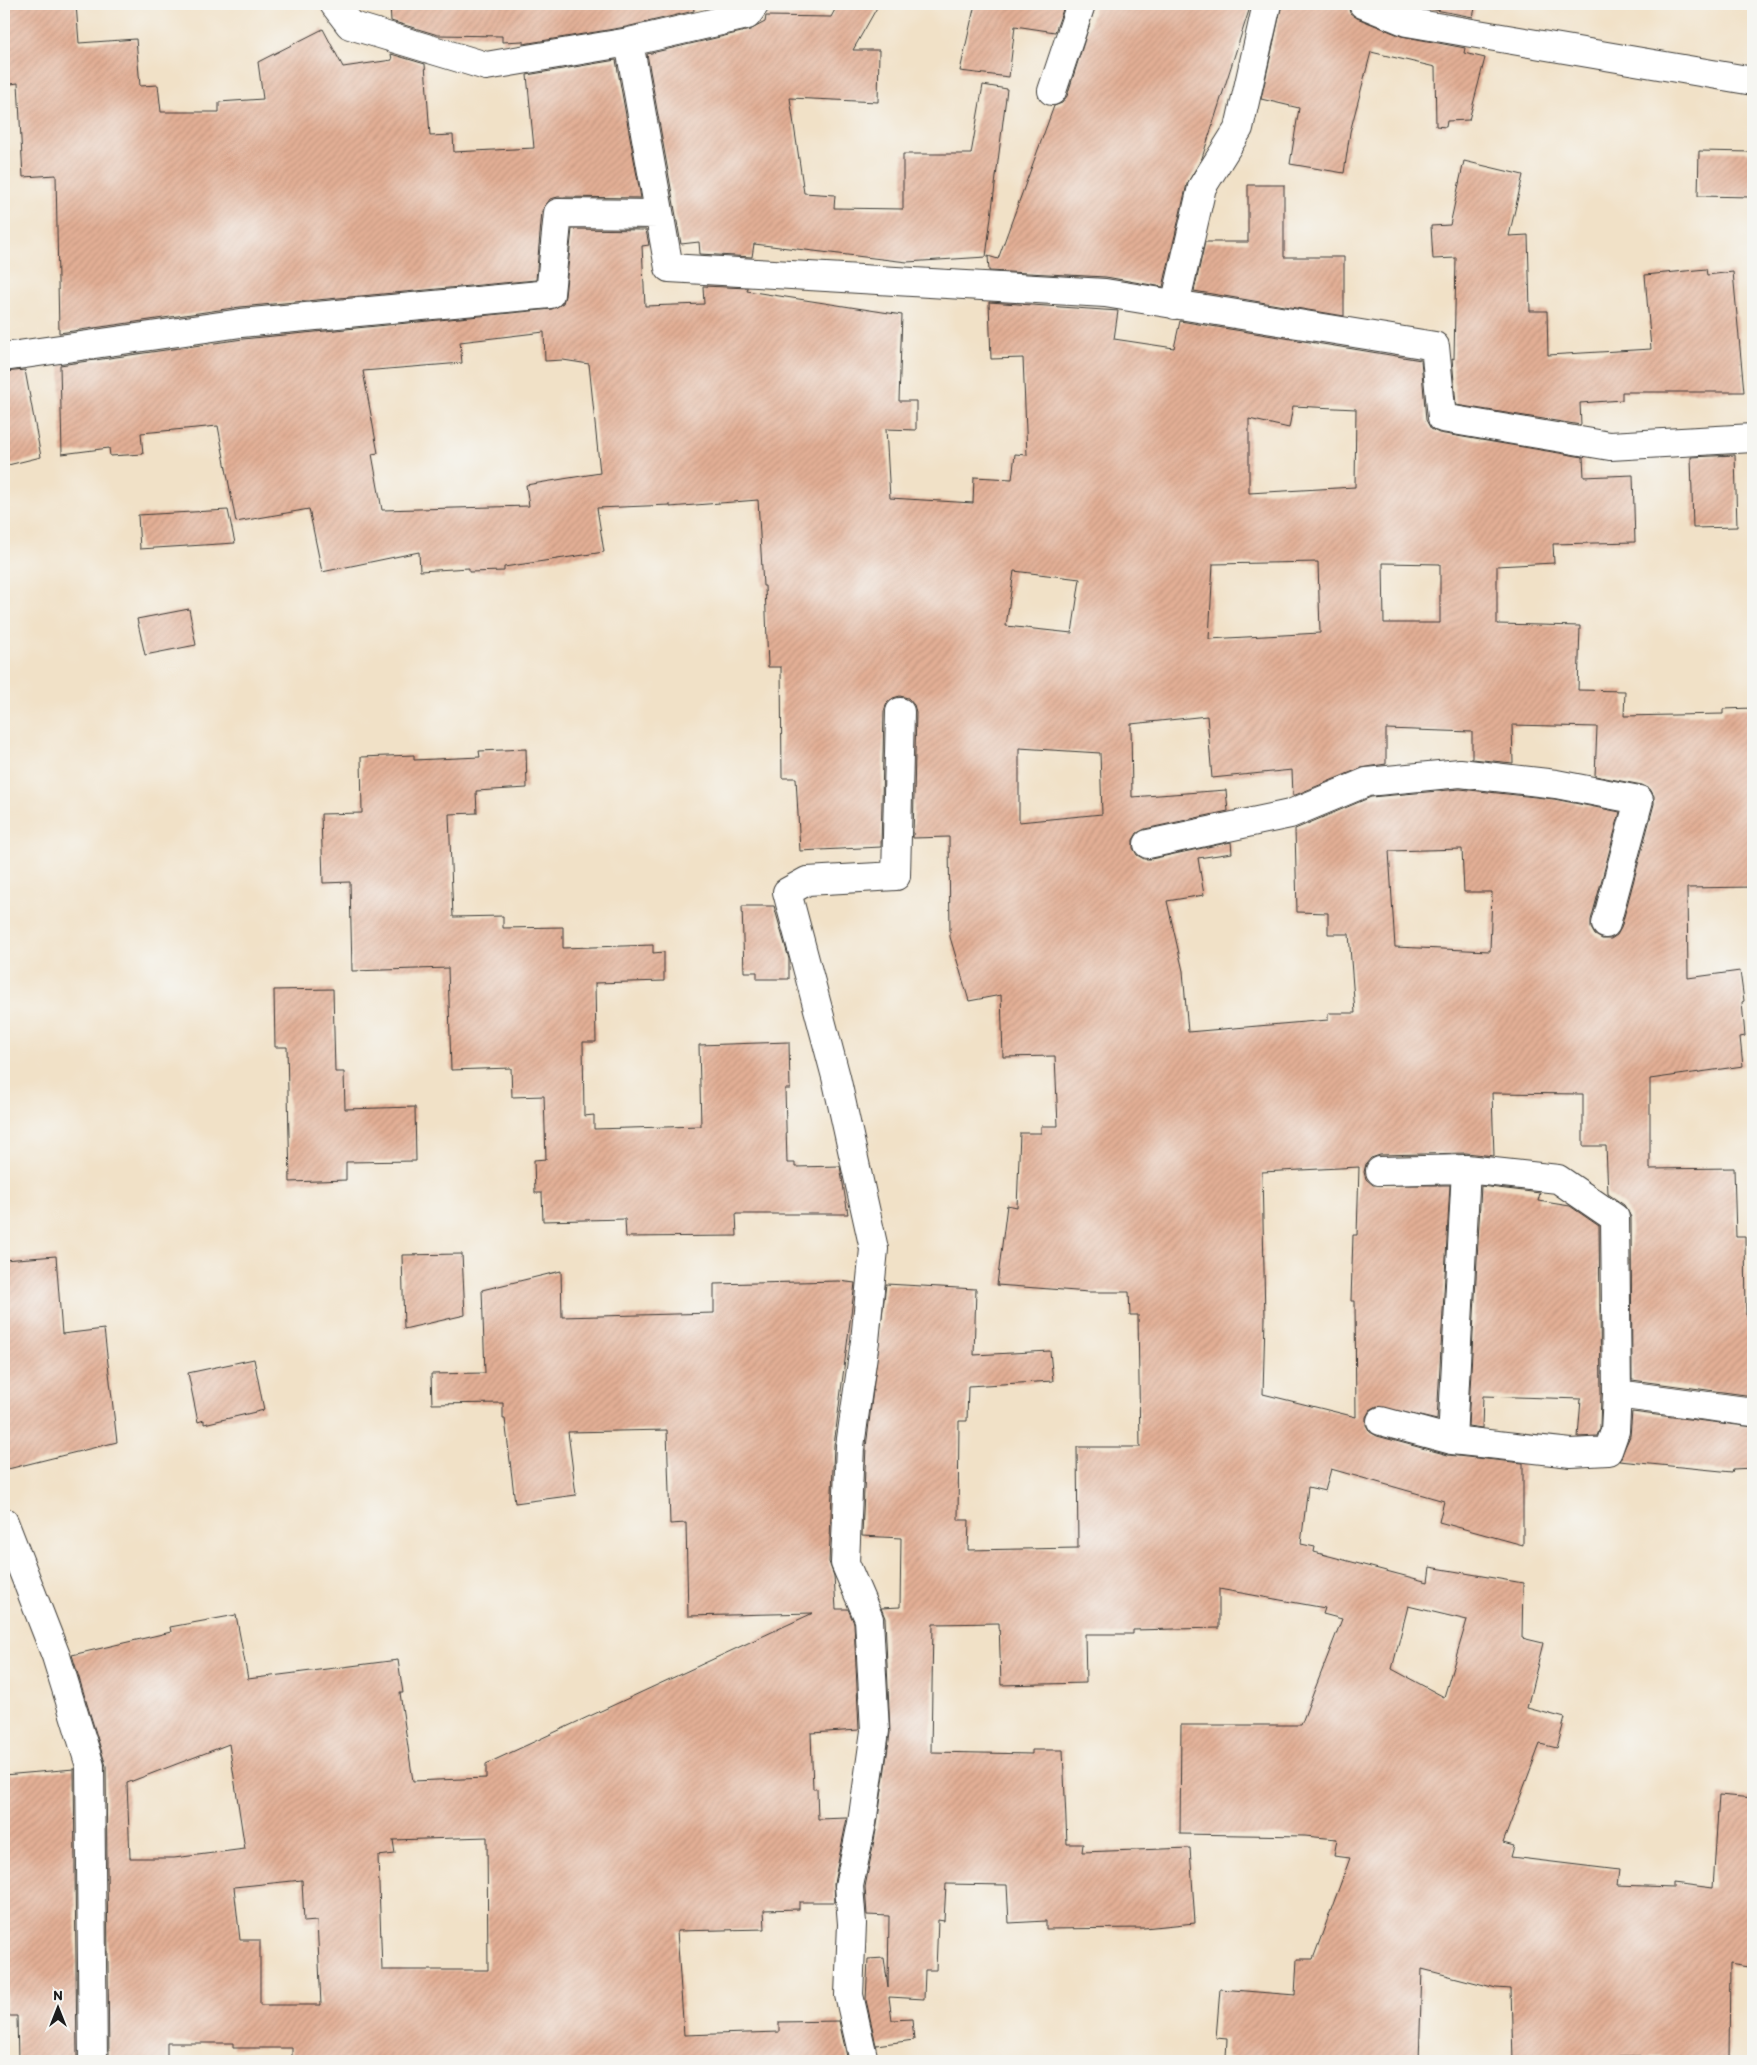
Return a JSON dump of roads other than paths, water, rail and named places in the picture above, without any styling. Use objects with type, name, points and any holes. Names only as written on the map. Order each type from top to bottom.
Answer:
[{"type":"street","points":[[334,4],[350,24],[486,66],[629,42],[747,15],[756,4]]},
{"type":"street","points":[[1052,91],[1081,4]]},
{"type":"street","points":[[1175,305],[1202,187],[1238,128],[1267,4]]},
{"type":"street","points":[[1363,4],[1407,22],[1753,81]]},
{"type":"street","points":[[629,42],[669,268],[1105,293],[1434,346],[1442,418],[1610,446],[1753,438]]},
{"type":"street","points":[[4,357],[241,323],[550,294],[558,213],[659,214]]},
{"type":"street","points":[[864,2061],[849,1996],[852,1924],[849,1886],[862,1823],[875,1731],[869,1619],[845,1563],[850,1446],[865,1341],[874,1249],[836,1077],[787,892],[807,881],[896,876],[900,712]]},
{"type":"street","points":[[1148,844],[1290,814],[1367,782],[1460,773],[1556,784],[1639,800],[1606,924]]},
{"type":"street","points":[[1452,1440],[1466,1169]]},
{"type":"street","points":[[1380,1170],[1466,1169],[1558,1179],[1615,1218],[1617,1394],[1615,1431],[1608,1451],[1571,1453],[1452,1440],[1381,1421]]},
{"type":"street","points":[[1617,1394],[1753,1412]]},
{"type":"street","points":[[4,1522],[56,1656],[90,1766],[93,2061]]}]
